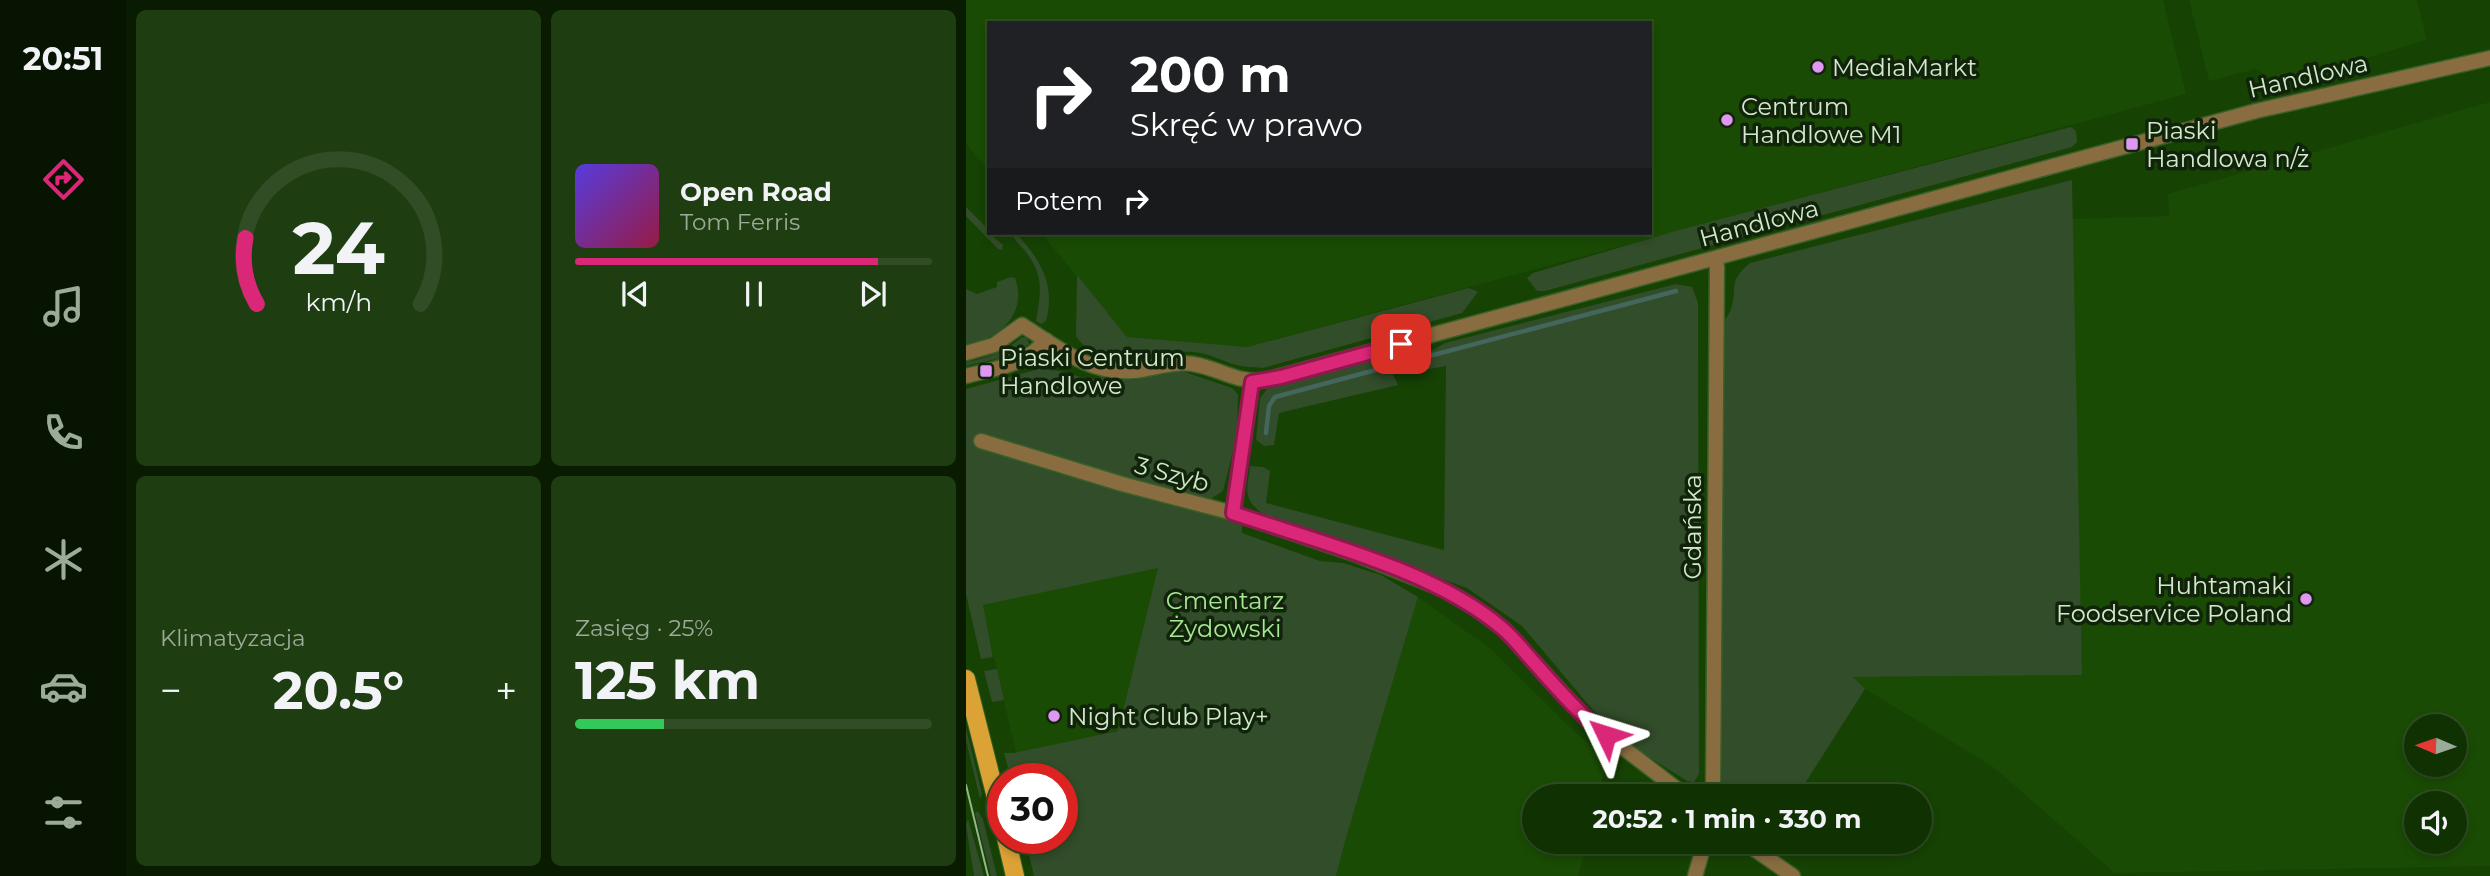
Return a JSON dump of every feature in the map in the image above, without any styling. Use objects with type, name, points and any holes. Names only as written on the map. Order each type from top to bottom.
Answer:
[{"type":"main road","points":[[966,679],[987,763]]},
{"type":"main road","points":[[1010,854],[1015,876]]},
{"type":"street","name":"Handlowa","points":[[966,354],[994,345],[1022,325],[1071,357],[1109,370],[1192,364],[1252,382],[1294,373],[2256,111],[2490,58]]},
{"type":"street","name":"Gdańska","points":[[1713,784],[1715,259]]},
{"type":"street","points":[[966,376],[1020,361],[1035,353],[1046,340]]},
{"type":"street","points":[[1233,513],[1252,382]]},
{"type":"street","name":"3 Szyb","points":[[981,441],[1122,484],[1233,513],[1360,556],[1445,590],[1504,629],[1587,720],[1670,784]]},
{"type":"street","points":[[1695,876],[1701,854]]},
{"type":"street","points":[[1761,854],[1793,876]]},
{"type":"shaded area","points":[[966,0],[2163,0],[2186,94],[1247,347],[1127,337],[1043,235],[1652,235],[1652,21],[987,21],[987,169],[966,144]]},
{"type":"shaded area","points":[[2189,0],[2417,0],[2427,40],[2279,84],[2256,69],[2209,81]]},
{"type":"shaded area","points":[[2490,102],[2490,866],[2115,873],[1992,766],[1865,689],[1852,677],[2082,675],[2071,219],[2169,216],[2168,194]]},
{"type":"shaded area","points":[[1159,567],[1118,731],[1016,753],[982,605]]},
{"type":"shaded area","points":[[1418,597],[1491,649],[1574,731],[1607,759],[1601,784],[1522,784],[1522,854],[1584,854],[1578,876],[1336,876]]},
{"type":"green space","points":[[2071,127],[2076,131],[2077,142],[2072,147],[1545,291],[1537,291],[1527,278],[1533,273],[1679,230]]},
{"type":"green space","points":[[2072,180],[2082,675],[1853,677],[1865,689],[1805,784],[1722,784],[1722,324],[1731,309],[1738,275],[1750,263]]},
{"type":"green space","points":[[966,207],[987,228],[987,235],[991,235],[1003,245],[1002,250],[998,249],[966,216]]},
{"type":"green space","points":[[1012,235],[1018,235],[1025,243],[1044,273],[1049,308],[1046,321],[1041,324],[1036,321],[1040,287],[1037,272],[1028,255]]},
{"type":"green space","points":[[1077,275],[1127,337],[1247,347],[1469,288],[1478,292],[1462,313],[1263,368],[1236,365],[1200,353],[1115,356],[1086,347],[1076,336]]},
{"type":"green space","points":[[1015,278],[1018,291],[1014,314],[999,331],[966,346],[966,289],[977,294],[997,287],[997,282]]},
{"type":"green space","points":[[1676,284],[1692,287],[1698,303],[1699,774],[1694,782],[1687,781],[1614,735],[1522,626],[1467,588],[1263,514],[1249,498],[1247,487],[1250,466],[1263,467],[1270,471],[1266,503],[1444,550],[1446,366],[1424,370],[1424,355],[1445,343]]},
{"type":"green space","points":[[1022,337],[1027,338],[1029,344],[1010,356],[966,366],[966,362],[996,354]]},
{"type":"green space","points":[[1381,356],[1395,360],[1392,372],[1398,385],[1279,413],[1274,445],[1264,446],[1256,440],[1260,398],[1267,389]]},
{"type":"green space","name":"Cmentarz Żydowski","points":[[1039,369],[1060,371],[1091,380],[1097,377],[1132,380],[1182,371],[1232,388],[1238,394],[1237,436],[1223,491],[1209,500],[1174,490],[1172,505],[1242,523],[1242,533],[1320,561],[1343,563],[1381,575],[1418,597],[1336,876],[1034,876],[1029,854],[1078,854],[1078,763],[1007,763],[1004,753],[1118,731],[1158,568],[983,605],[993,657],[981,659],[966,594],[966,389]]},
{"type":"green space","points":[[997,669],[1004,700],[992,702],[984,671]]},
{"type":"green space","points":[[966,728],[982,794],[980,799],[966,740]]},
{"type":"green space","points":[[978,811],[983,819],[987,835],[987,854],[992,854],[997,876],[991,876],[975,813]]},
{"type":"green space","points":[[968,819],[984,876],[974,876],[966,825]]},
{"type":"waterway","points":[[1418,359],[1676,291]]},
{"type":"waterway","points":[[1266,433],[1269,406],[1275,397],[1394,365]]},
{"type":"tram line","points":[[966,785],[988,876]]},
{"type":"place","name":"MediaMarkt","points":[[1818,67]]},
{"type":"place","name":"Centrum Handlowe M1","points":[[1727,120]]},
{"type":"place","name":"Piaski Handlowa n/ż","points":[[2132,144]]},
{"type":"place","name":"Piaski Centrum Handlowe","points":[[986,371]]},
{"type":"place","name":"Huhtamaki Foodservice Poland","points":[[2306,599]]},
{"type":"place","name":"Night Club Play+","points":[[1054,716]]},
{"type":"route","points":[[1401,344],[1281,377],[1252,382],[1233,513],[1360,556],[1445,590],[1504,629],[1587,720],[1606,735]]}]
